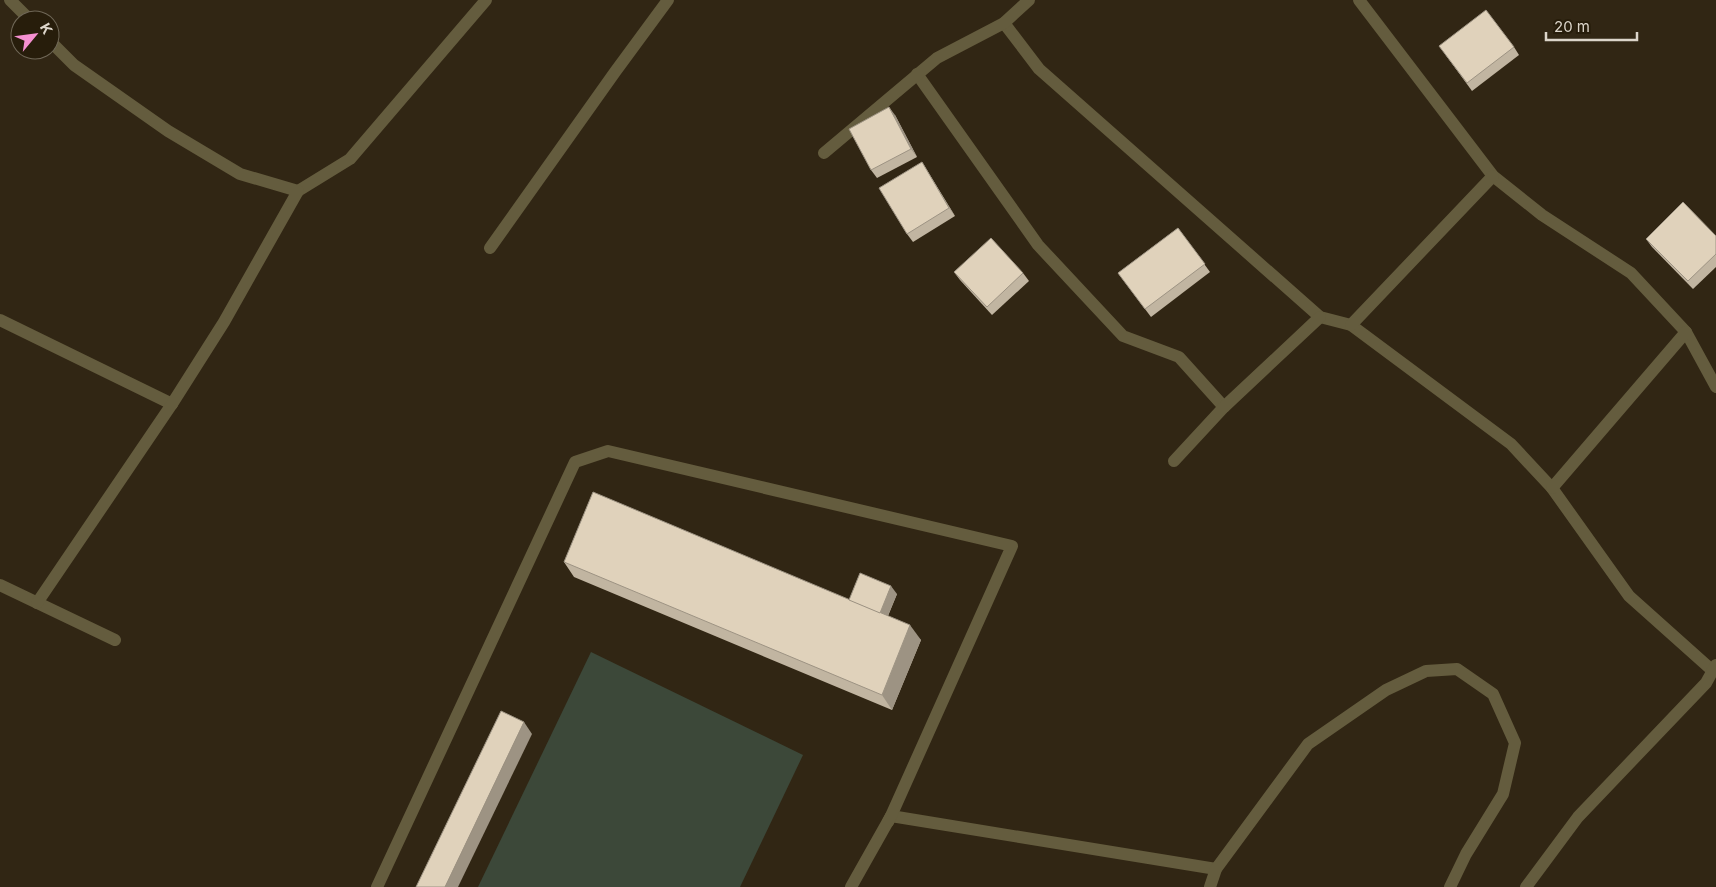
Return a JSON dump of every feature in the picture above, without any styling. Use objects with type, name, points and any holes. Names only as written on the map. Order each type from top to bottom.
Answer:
[{"type":"street","points":[[10,0],[20,10]]},
{"type":"street","points":[[37,603],[172,404],[224,322],[298,191],[350,159],[486,0]]},
{"type":"street","points":[[490,248],[614,72],[668,0]]},
{"type":"street","points":[[824,153],[937,58],[1004,23],[1030,0]]},
{"type":"street","points":[[1359,0],[1492,176],[1542,215],[1631,273],[1686,332],[1716,387]]},
{"type":"street","points":[[1004,23],[1039,69],[1320,317],[1351,325],[1511,444],[1552,488],[1629,596],[1714,668],[1706,683],[1578,817],[1526,887]]},
{"type":"street","points":[[60,51],[74,65],[168,131],[240,174],[298,191]]},
{"type":"street","points":[[917,74],[1038,245],[1123,336],[1178,357],[1224,407]]},
{"type":"street","points":[[1351,325],[1492,176]]},
{"type":"street","points":[[1174,462],[1224,407],[1320,317]]},
{"type":"street","points":[[0,320],[172,404]]},
{"type":"street","points":[[1552,488],[1686,332]]},
{"type":"street","points":[[377,887],[575,462],[608,451],[1012,546],[891,816],[862,887]]},
{"type":"street","points":[[0,585],[115,640]]},
{"type":"street","points":[[1210,887],[1216,869],[1308,744],[1386,690],[1426,671],[1457,669],[1494,694],[1515,743],[1503,794],[1466,854],[1450,887]]},
{"type":"street","points":[[891,816],[1216,869]]},
{"type":"street","points":[[852,887],[891,816]]},
{"type":"green space","points":[[591,652],[803,755],[740,887],[478,887]]},
{"type":"building","points":[[1486,10],[1514,47],[1467,83],[1439,46]]},
{"type":"building","points":[[889,107],[911,149],[871,170],[849,129]]},
{"type":"building","points":[[922,162],[949,208],[907,234],[879,188]]},
{"type":"building","points":[[1683,202],[1716,236],[1716,254],[1688,281],[1646,239]]},
{"type":"building","points":[[1178,228],[1205,264],[1145,309],[1118,273]]},
{"type":"building","points":[[991,238],[1023,273],[987,307],[954,272]]},
{"type":"building","points":[[593,492],[910,625],[882,695],[564,562]]},
{"type":"building","points":[[860,573],[891,586],[880,613],[849,600]]},
{"type":"building","points":[[501,711],[524,722],[445,887],[416,887]]}]
